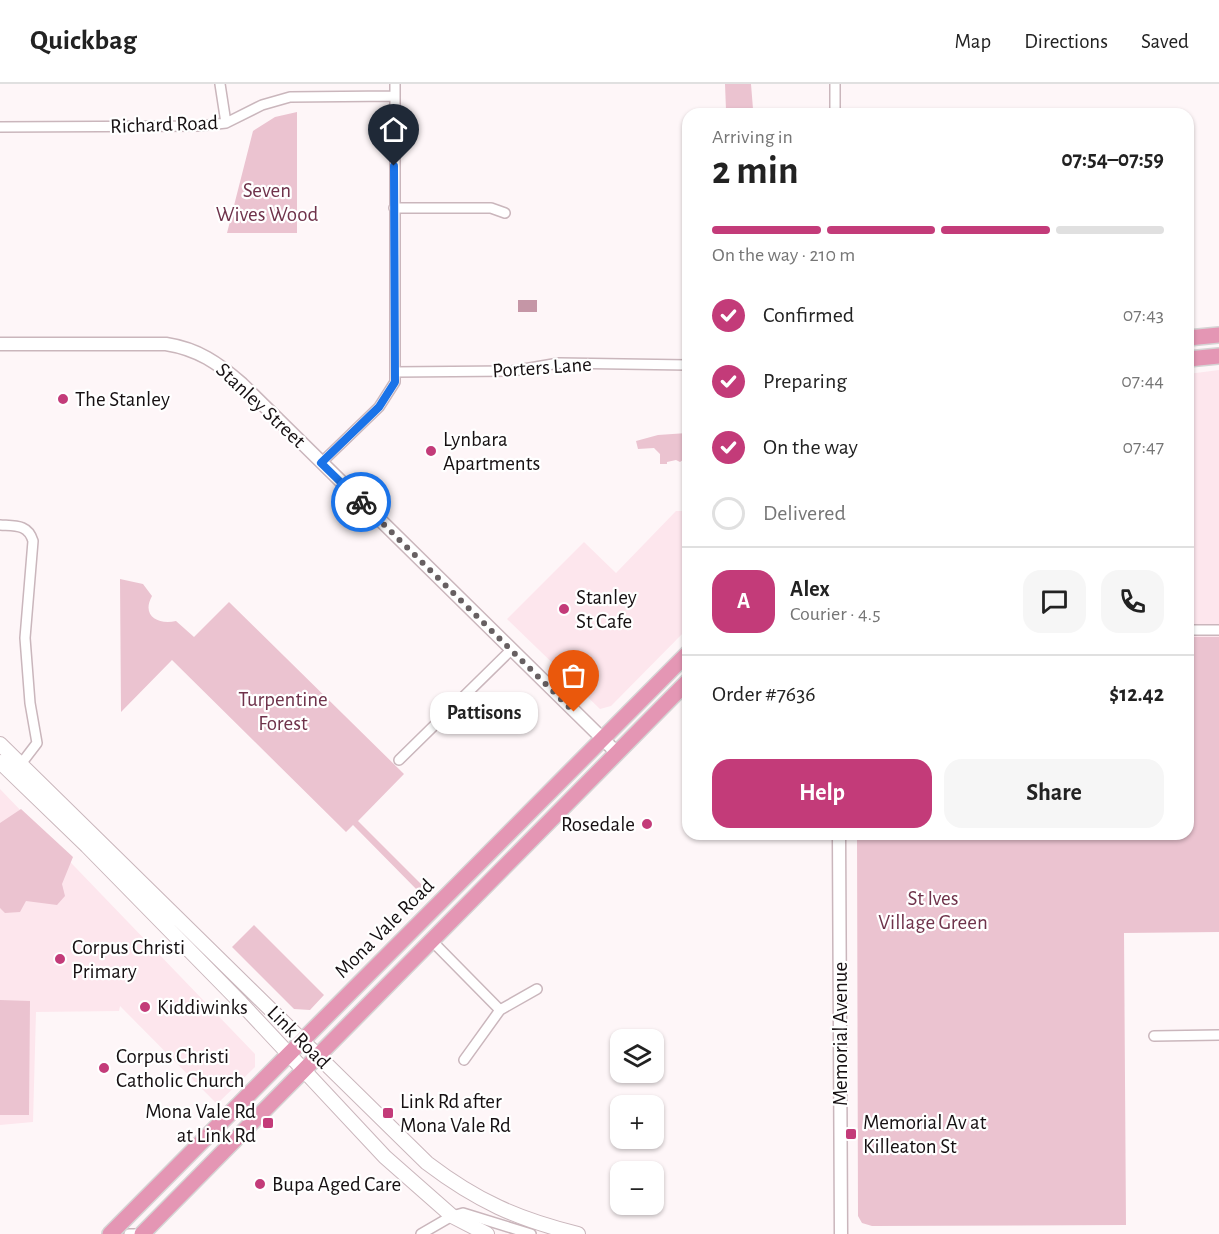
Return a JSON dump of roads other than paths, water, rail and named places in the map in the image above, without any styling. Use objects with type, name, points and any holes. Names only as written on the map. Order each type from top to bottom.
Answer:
[{"type":"highway","points":[[1194,337],[1219,334]]},
{"type":"highway","points":[[1194,358],[1219,356]]},
{"type":"highway","name":"Mona Vale Road","points":[[110,1234],[682,659]]},
{"type":"highway","name":"Mona Vale Road","points":[[142,1234],[682,687]]},
{"type":"main road","name":"Link Road","points":[[0,744],[427,1163],[476,1196],[514,1216],[578,1234]]},
{"type":"main road","name":"Link Road","points":[[0,762],[87,846],[289,1054],[385,1157],[452,1216],[487,1234]]},
{"type":"street","points":[[220,84],[226,123]]},
{"type":"street","points":[[321,463],[385,399],[394,385],[394,84]]},
{"type":"street","points":[[835,84],[835,108]]},
{"type":"street","name":"Richard Road","points":[[0,127],[226,123],[262,105],[290,97],[394,96]]},
{"type":"street","points":[[394,208],[491,208],[505,213]]},
{"type":"street","name":"Stanley Street","points":[[0,345],[152,343],[185,347],[212,359],[234,377],[617,753]]},
{"type":"street","name":"Porters Lane","points":[[395,372],[512,371],[559,363],[682,365]]},
{"type":"street","points":[[0,525],[22,527],[30,533],[33,541],[26,638],[30,703],[37,743],[21,764]]},
{"type":"street","points":[[1194,630],[1219,630]]},
{"type":"street","points":[[399,760],[511,650]]},
{"type":"street","name":"Memorial Avenue","points":[[839,840],[841,1234]]},
{"type":"street","points":[[432,941],[500,1010]]},
{"type":"street","points":[[464,1060],[500,1010],[537,989]]},
{"type":"street","points":[[1154,1036],[1219,1035]]},
{"type":"street","points":[[421,1234],[452,1216],[472,1214],[531,1234]]},
{"type":"street","points":[[129,1234],[135,1234]]},
{"type":"place","name":"The Stanley","points":[[63,399]]},
{"type":"place","name":"Lynbara Apartments","points":[[431,451]]},
{"type":"place","name":"Stanley St Cafe","points":[[564,609]]},
{"type":"place","name":"Pattisons","points":[[574,712]]},
{"type":"place","name":"Rosedale","points":[[647,824]]},
{"type":"place","name":"Corpus Christi Primary","points":[[60,959]]},
{"type":"place","name":"Kiddiwinks","points":[[145,1007]]},
{"type":"place","name":"Corpus Christi Catholic Church","points":[[104,1068]]},
{"type":"place","name":"Link Rd after Mona Vale Rd","points":[[388,1113]]},
{"type":"place","name":"Mona Vale Rd at Link Rd","points":[[268,1123]]},
{"type":"place","name":"Memorial Av at Killeaton St","points":[[851,1134]]},
{"type":"place","name":"Bupa Aged Care","points":[[260,1184]]},
{"type":"park label","name":"Seven Wives Wood","points":[[267,202]]},
{"type":"park label","name":"Turpentine Forest","points":[[283,711]]},
{"type":"park label","name":"St Ives Village Green","points":[[933,910]]}]
